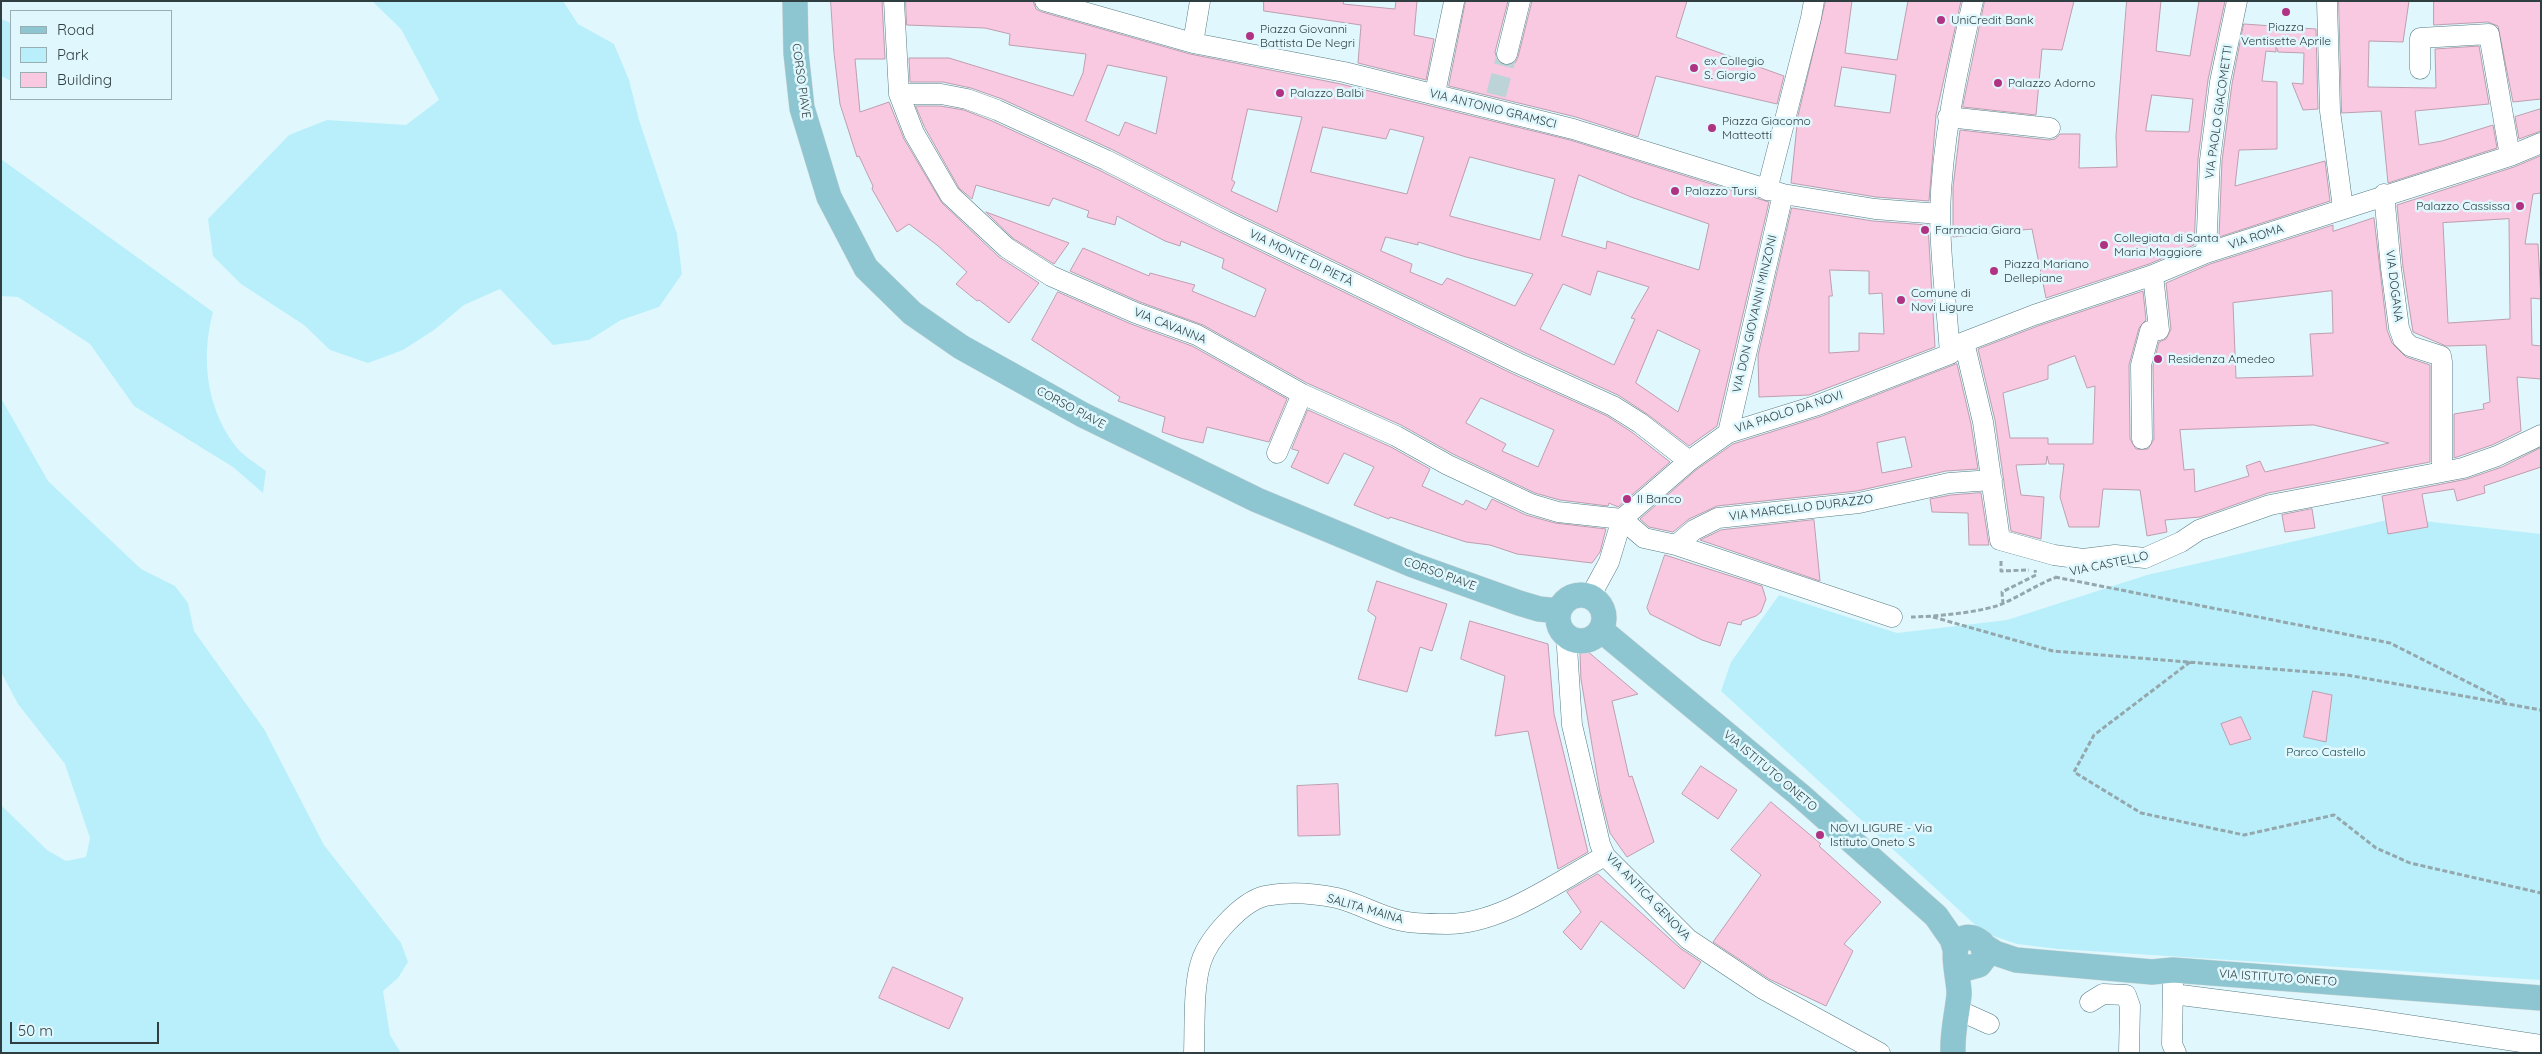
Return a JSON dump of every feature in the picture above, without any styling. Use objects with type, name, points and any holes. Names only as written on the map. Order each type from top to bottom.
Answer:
[{"type":"main road","name":"CORSO PIAVE","points":[[794,1],[796,54],[802,108],[829,197],[866,268],[912,313],[961,347],[1083,415],[1257,500],[1422,568],[1519,603],[1539,609],[1559,611]]},
{"type":"main road","points":[[1590,596],[1597,601],[1604,614],[1601,630],[1587,640],[1569,638],[1560,626],[1559,611],[1571,597],[1590,596]]},
{"type":"main road","name":"VIA ISTITUTO ONETO","points":[[1601,630],[1801,796],[1936,916],[1952,939],[1971,955],[2007,964],[2016,960],[2152,972],[2173,982],[2541,998]]},
{"type":"main road","points":[[1952,1030],[1972,978],[1971,955]]},
{"type":"street","name":"VIA CAVANNA","points":[[894,1],[899,94],[914,133],[950,196],[1007,248],[1051,276],[1136,313],[1197,335],[1302,394],[1396,436],[1530,504],[1558,512],[1622,519]]},
{"type":"street","name":"VIA ANTONIO GRAMSCI","points":[[1045,1],[1094,8],[1194,42],[1435,93],[1495,102],[1775,192],[1875,209],[1940,214]]},
{"type":"street","points":[[1194,42],[1200,1]]},
{"type":"street","points":[[1507,54],[1520,1]]},
{"type":"street","name":"VIA DON GIOVANNI MINZONI","points":[[1728,433],[1814,1]]},
{"type":"street","points":[[1973,1],[1948,117],[1940,214],[1957,348],[1984,422],[2000,540]]},
{"type":"street","name":"VIA PAOLO GIACOMETTI","points":[[2206,253],[2210,160],[2220,82],[2236,1]]},
{"type":"street","points":[[2328,1],[2331,119],[2342,208]]},
{"type":"street","points":[[1435,93],[1454,2]]},
{"type":"street","points":[[2420,69],[2420,38],[2489,34],[2510,156]]},
{"type":"street","name":"VIA MONTE DI PIETÀ","points":[[899,94],[941,94],[968,99],[1072,144],[1518,363],[1612,406],[1640,423],[1689,460]]},
{"type":"street","points":[[1948,117],[2050,128]]},
{"type":"street","name":"VIA ROMA","points":[[1957,348],[2034,314],[2153,275],[2206,253],[2384,194],[2510,156],[2541,143]]},
{"type":"street","name":"VIA DOGANA","points":[[2384,194],[2399,328],[2403,339],[2410,346],[2441,356],[2442,472]]},
{"type":"street","points":[[2142,439],[2141,365],[2150,331],[2159,330],[2153,275]]},
{"type":"street","name":"VIA PAOLO DA NOVI","points":[[1622,519],[1689,460],[1728,433],[1818,406],[1957,348]]},
{"type":"street","points":[[1277,453],[1302,394]]},
{"type":"street","name":"VIA CASTELLO","points":[[2000,540],[2054,555],[2083,559],[2115,555],[2145,558],[2181,542],[2198,530],[2270,505],[2442,472],[2497,456],[2541,434]]},
{"type":"street","name":"VIA MARCELLO DURAZZO","points":[[1676,545],[1694,530],[1718,518],[1859,503],[1949,483],[1992,480]]},
{"type":"street","points":[[1590,596],[1609,562],[1622,519],[1644,538],[1676,545],[1892,618]]},
{"type":"street","name":"VIA ANTICA GENOVA","points":[[1569,638],[1567,647],[1572,725],[1600,844],[1606,856],[1688,939],[1763,989],[1880,1053]]},
{"type":"street","name":"SALITA MAINA","points":[[1194,1053],[1200,962],[1215,935],[1233,916],[1263,896],[1296,892],[1337,898],[1399,920],[1447,924],[1481,920],[1506,909],[1606,856]]},
{"type":"street","points":[[2176,1053],[2172,1044],[2173,982],[2396,1022],[2541,1045]]},
{"type":"street","points":[[2090,1002],[2103,994],[2126,995],[2130,1006],[2129,1053]]},
{"type":"street","points":[[1952,1030],[1969,1015],[1989,1024]]},
{"type":"path","points":[[2000,540],[2001,571],[2035,570],[2036,575],[2002,592],[2003,604]]},
{"type":"path","name":"VIA CASTELLO","points":[[1892,618],[1933,618],[2003,604],[2037,584],[2062,574]]},
{"type":"path","points":[[2055,577],[2390,643],[2510,704]]},
{"type":"path","points":[[1933,618],[2053,651],[2346,675],[2541,710]]},
{"type":"path","points":[[2190,662],[2094,735],[2074,772],[2141,813],[2244,835],[2334,814],[2376,848],[2410,863],[2541,893]]},
{"type":"green space","points":[[372,1],[563,1],[578,24],[614,44],[629,80],[639,120],[677,234],[682,274],[659,307],[621,320],[589,340],[553,345],[500,289],[464,305],[434,330],[403,350],[368,363],[330,350],[304,325],[241,284],[213,256],[208,219],[289,135],[327,120],[406,125],[439,100],[401,29]]},
{"type":"green space","points":[[1,19],[10,23],[10,80],[1,76]]},
{"type":"green space","points":[[1,159],[213,312],[207,346],[208,381],[212,397],[217,414],[234,444],[266,471],[263,493],[233,467],[134,406],[90,344],[18,297],[1,296]]},
{"type":"green space","points":[[1,398],[48,481],[141,569],[175,586],[188,603],[194,631],[264,729],[324,845],[401,943],[408,962],[398,978],[383,991],[390,1035],[401,1053],[1,1053],[1,805],[47,850],[66,861],[86,857],[90,838],[65,764],[18,704],[1,672]]},
{"type":"green space","name":"Parco Castello","points":[[2396,518],[2541,534],[2541,980],[2058,949],[2017,944],[1984,933],[1721,691],[1731,662],[1779,595],[1897,633],[2007,620],[2147,575]]},
{"type":"building","points":[[831,1],[882,1],[885,59],[855,59],[860,112],[889,102],[904,139],[942,203],[999,257],[1039,283],[1009,323],[956,284],[967,272],[937,245],[909,224],[897,232],[872,189],[873,186],[859,156],[857,157],[840,104],[834,53]]},
{"type":"building","points":[[906,1],[1033,1],[1036,9],[1042,12],[1190,54],[1341,84],[1570,140],[1769,202],[1717,426],[1689,446],[1618,395],[1523,352],[1230,210],[1111,149],[1002,99],[971,88],[943,82],[910,82],[909,58],[949,58],[1073,96],[1083,73],[1086,54],[1009,45],[1010,34],[985,28],[907,25]],"holes":[[[1108,65],[1167,77],[1156,134],[1125,122],[1119,136],[1086,121]],[[1248,109],[1302,117],[1277,212],[1231,191],[1235,182],[1232,180]],[[1323,127],[1386,139],[1390,129],[1424,137],[1407,194],[1311,172]],[[1470,157],[1555,179],[1540,240],[1450,216]],[[1579,175],[1631,197],[1709,224],[1699,270],[1607,241],[1606,249],[1562,236]],[[1386,237],[1418,245],[1418,242],[1466,257],[1533,274],[1515,306],[1447,278],[1442,285],[1410,272],[1412,264],[1381,251]],[[1598,271],[1649,287],[1631,318],[1635,319],[1614,365],[1540,329],[1563,284],[1590,295]],[[1658,330],[1700,350],[1678,412],[1636,383]]]},
{"type":"building","points":[[1264,1],[1344,1],[1343,4],[1395,9],[1396,1],[1417,1],[1414,35],[1434,39],[1426,80],[1358,63],[1361,25],[1264,11]]},
{"type":"building","points":[[1466,1],[1508,1],[1495,52],[1498,62],[1505,66],[1515,63],[1518,57],[1532,1],[1687,1],[1676,37],[1784,76],[1777,104],[1656,76],[1638,137],[1576,117],[1449,86]]},
{"type":"building","points":[[1826,1],[1852,1],[1845,53],[1897,60],[1908,1],[1961,1],[1936,115],[1929,201],[1876,197],[1791,183],[1798,116]],"holes":[[[1842,67],[1896,75],[1890,113],[1835,106]]]},
{"type":"building","points":[[1985,1],[2074,1],[2062,50],[2042,49],[2036,115],[1963,107]]},
{"type":"building","points":[[2127,1],[2161,1],[2156,51],[2190,56],[2199,1],[2225,1],[2208,80],[2198,159],[2194,245],[2149,264],[2046,298],[2032,229],[1953,237],[1953,187],[1960,130],[2049,140],[2055,139],[2060,134],[2080,134],[2079,168],[2117,167],[2116,136]],"holes":[[[2152,95],[2193,99],[2189,132],[2146,131]]]},
{"type":"building","points":[[2339,1],[2409,1],[2403,42],[2369,41],[2368,87],[2436,88],[2435,49],[2479,46],[2489,104],[2415,111],[2419,145],[2442,141],[2493,125],[2497,148],[2388,183],[2381,111],[2342,113]]},
{"type":"building","points":[[2434,1],[2541,1],[2541,99],[2513,102],[2498,26],[2488,22],[2434,25]]},
{"type":"building","points":[[2244,24],[2316,29],[2318,109],[2303,110],[2292,83],[2303,84],[2304,53],[2278,52],[2276,46],[2276,52],[2266,51],[2262,81],[2277,82],[2277,149],[2239,150],[2235,186],[2325,161],[2330,201],[2219,237],[2222,161],[2232,84]]},
{"type":"building","points":[[916,106],[940,106],[964,110],[992,121],[1101,171],[1220,232],[1513,374],[1607,416],[1633,433],[1670,462],[1618,507],[1609,503],[1608,506],[1560,500],[1535,493],[1453,454],[1401,425],[1307,383],[1203,325],[1140,302],[1070,271],[1083,248],[1149,276],[1150,273],[1195,285],[1192,291],[1255,317],[1266,289],[1222,268],[1224,259],[1181,241],[1180,246],[1165,241],[1117,216],[1115,225],[1087,217],[1089,211],[1053,198],[1049,206],[976,185],[972,199],[959,188],[925,128]],"holes":[[[1481,398],[1554,430],[1538,467],[1502,451],[1506,444],[1466,423]]]},
{"type":"building","points":[[2541,109],[2541,131],[2519,139],[2515,117]]},
{"type":"building","points":[[2541,156],[2541,193],[2533,194],[2525,244],[2538,244],[2541,299],[2531,298],[2532,345],[2541,346],[2541,379],[2517,377],[2521,431],[2492,445],[2454,458],[2454,414],[2484,409],[2483,404],[2490,402],[2486,345],[2446,346],[2413,332],[2403,267],[2397,205],[2514,167]],"holes":[[[2509,219],[2510,319],[2448,323],[2443,223]]]},
{"type":"building","points":[[1792,208],[1873,221],[1928,225],[1935,347],[1809,395],[1759,397],[1758,356]],"holes":[[[1830,270],[1869,271],[1869,294],[1882,293],[1884,334],[1859,333],[1859,351],[1829,353],[1829,296],[1832,296]]]},
{"type":"building","points":[[986,212],[1069,243],[1054,264],[1014,239]]},
{"type":"building","points":[[2374,218],[2387,330],[2392,343],[2406,357],[2430,365],[2430,462],[2268,493],[2200,517],[2165,520],[2167,532],[2147,536],[2140,490],[2103,489],[2099,527],[2069,527],[2060,497],[2064,464],[2049,464],[2047,456],[2046,464],[2016,465],[2021,495],[2044,497],[2041,539],[2011,531],[1995,420],[1978,349],[2038,326],[2143,291],[2146,320],[2139,328],[2129,365],[2130,439],[2136,449],[2148,449],[2154,439],[2153,366],[2159,342],[2166,339],[2171,329],[2166,283],[2210,264],[2333,225],[2333,231]],"holes":[[[2332,291],[2333,333],[2310,334],[2313,376],[2236,378],[2233,303]],[[2075,356],[2087,388],[2095,386],[2093,444],[2048,444],[2048,438],[2010,438],[2003,393],[2048,379],[2048,366]],[[2314,425],[2389,443],[2265,472],[2260,461],[2246,466],[2249,476],[2195,492],[2194,469],[2184,470],[2180,430]]]},
{"type":"building","points":[[1058,292],[1131,324],[1192,346],[1287,399],[1269,442],[1207,427],[1203,443],[1162,432],[1165,417],[1118,401],[1120,397],[1032,340]]},
{"type":"building","points":[[1957,364],[1971,424],[1978,469],[1946,471],[1857,491],[1717,506],[1689,519],[1673,532],[1649,527],[1640,519],[1696,470],[1733,444],[1822,416]],"holes":[[[1905,437],[1912,467],[1882,473],[1877,443]]]},
{"type":"building","points":[[1308,410],[1391,447],[1430,469],[1422,486],[1463,505],[1466,500],[1486,510],[1492,499],[1526,515],[1555,523],[1606,529],[1600,552],[1592,563],[1517,554],[1490,545],[1466,542],[1390,517],[1389,519],[1354,505],[1374,467],[1344,453],[1328,484],[1291,467],[1299,451],[1292,449]]},
{"type":"building","points":[[2541,448],[2541,467],[2484,486],[2485,493],[2457,501],[2454,489],[2422,494],[2428,527],[2388,534],[2382,496],[2467,479],[2502,467]]},
{"type":"building","points":[[1981,493],[1989,545],[1969,545],[1968,513],[1932,512],[1930,499],[1951,495]]},
{"type":"building","points":[[2312,509],[2315,528],[2285,532],[2282,515]]},
{"type":"building","points":[[1814,520],[1820,581],[1700,540],[1721,530]]},
{"type":"building","points":[[1665,555],[1762,586],[1766,599],[1761,612],[1742,621],[1741,625],[1728,622],[1720,646],[1702,640],[1650,614],[1647,608]]},
{"type":"building","points":[[1377,581],[1447,604],[1432,651],[1420,647],[1407,692],[1358,679],[1376,617],[1368,611]]},
{"type":"building","points":[[1470,621],[1548,644],[1554,714],[1588,852],[1558,869],[1528,731],[1495,736],[1505,676],[1461,659]]},
{"type":"building","points":[[1580,645],[1638,694],[1612,701],[1629,777],[1632,776],[1654,842],[1627,857],[1610,833],[1600,793],[1581,679]]},
{"type":"building","points":[[2313,691],[2332,695],[2326,742],[2304,737]]},
{"type":"building","points":[[2241,717],[2251,739],[2230,745],[2221,724]]},
{"type":"building","points":[[1701,766],[1737,790],[1718,819],[1682,794]]},
{"type":"building","points":[[1338,784],[1340,835],[1298,836],[1297,786]]},
{"type":"building","points":[[1771,802],[1821,844],[1819,846],[1881,902],[1844,944],[1853,951],[1826,1006],[1769,979],[1713,942],[1761,875],[1731,850]]},
{"type":"building","points":[[1598,874],[1680,948],[1701,962],[1684,989],[1601,921],[1581,950],[1563,932],[1581,912],[1567,892]]},
{"type":"building","points":[[893,967],[963,998],[949,1029],[879,998]]},
{"type":"tunnel","points":[[1496,95],[1507,54]]},
{"type":"place","name":"Piazza Ventisette Aprile","points":[[2286,12]]},
{"type":"place","name":"UniCredit Bank","points":[[1941,20]]},
{"type":"place","name":"Piazza Giovanni Battista De Negri","points":[[1250,36]]},
{"type":"place","name":"ex Collegio S. Giorgio","points":[[1694,68]]},
{"type":"place","name":"Palazzo Adorno","points":[[1998,83]]},
{"type":"place","name":"Palazzo Balbi","points":[[1280,93]]},
{"type":"place","name":"Piazza Giacomo Matteotti","points":[[1712,128]]},
{"type":"place","name":"Palazzo Tursi","points":[[1675,191]]},
{"type":"place","name":"Palazzo Cassissa","points":[[2520,206]]},
{"type":"place","name":"Farmacia Giara","points":[[1925,230]]},
{"type":"place","name":"Collegiata di Santa Maria Maggiore","points":[[2104,245]]},
{"type":"place","name":"Piazza Mariano Dellepiane","points":[[1994,271]]},
{"type":"place","name":"Comune di Novi Ligure","points":[[1901,300]]},
{"type":"place","name":"Residenza Amedeo","points":[[2158,359]]},
{"type":"place","name":"Il Banco","points":[[1627,499]]},
{"type":"place","name":"NOVI LIGURE - Via Istituto Oneto S","points":[[1820,835]]}]
